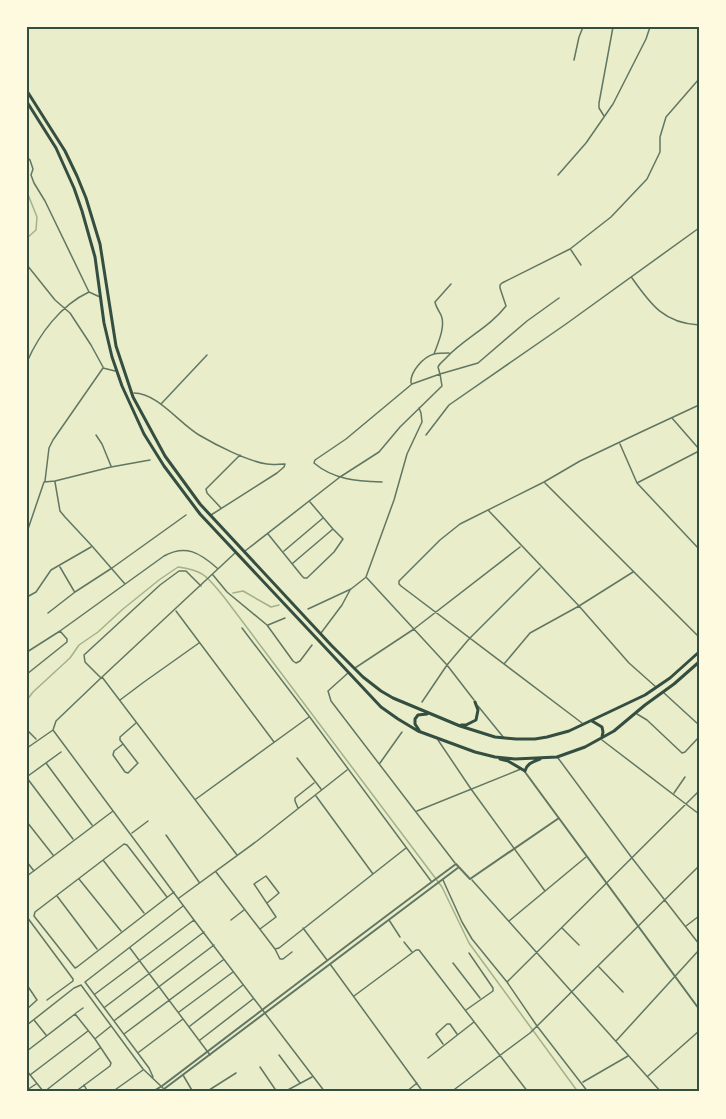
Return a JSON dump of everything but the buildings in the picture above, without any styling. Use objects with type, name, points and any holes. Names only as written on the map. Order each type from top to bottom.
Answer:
[{"type":"highway","points":[[27,91],[65,151],[86,198],[100,244],[116,346],[132,393],[165,456],[193,496],[210,515],[354,669],[376,688],[387,695],[484,734],[504,738],[547,737],[569,731],[645,695],[670,678],[699,652]]},
{"type":"highway","points":[[27,102],[56,148],[74,188],[95,256],[106,336],[131,408],[156,454],[193,506],[381,707],[424,733],[475,752],[508,761],[525,771],[530,762],[546,757]]},
{"type":"highway","points":[[495,757],[525,759],[557,757],[585,747],[619,727],[699,662]]},
{"type":"highway","points":[[456,724],[466,725],[476,720],[478,711],[476,702]]},
{"type":"highway","points":[[424,733],[415,724],[416,718],[423,713],[432,714]]},
{"type":"highway","points":[[592,721],[602,727],[601,739]]},
{"type":"street","points":[[574,60],[583,27]]},
{"type":"street","points":[[604,116],[600,111],[599,103],[613,27]]},
{"type":"street","points":[[558,175],[586,143],[612,104],[650,27]]},
{"type":"street","points":[[244,551],[340,477],[379,452],[418,408],[442,386],[438,365],[450,352],[482,330],[506,306],[500,288],[502,283],[570,249],[610,218],[647,179],[660,152],[660,137],[666,117],[699,79]]},
{"type":"street","points":[[27,157],[33,169],[31,175],[34,183],[89,292],[101,297]]},
{"type":"street","points":[[426,435],[449,405],[699,228]]},
{"type":"street","points":[[570,249],[581,265]]},
{"type":"street","points":[[27,265],[55,300],[70,313],[103,368],[117,372]]},
{"type":"street","points":[[631,277],[664,316],[680,323],[699,325]]},
{"type":"street","points":[[434,354],[443,321],[435,302],[452,284]]},
{"type":"street","points":[[27,362],[47,329],[64,308],[89,292]]},
{"type":"street","points":[[382,482],[340,477],[314,462],[346,439],[412,384],[478,363],[527,321],[560,298]]},
{"type":"street","points":[[412,384],[411,377],[416,368],[427,357],[450,352]]},
{"type":"street","points":[[161,405],[207,355]]},
{"type":"street","points":[[27,532],[44,482],[49,448],[103,368]]},
{"type":"street","points":[[132,393],[140,393],[161,405],[201,436],[240,455],[264,464],[285,464],[277,473],[210,515]]},
{"type":"street","points":[[584,724],[469,639],[399,584],[399,581],[440,540],[460,524],[544,482],[580,461],[699,405]]},
{"type":"street","points":[[308,609],[351,589],[366,577],[394,500],[407,454],[422,422],[422,413],[418,408]]},
{"type":"street","points":[[637,483],[699,450],[672,418]]},
{"type":"street","points":[[96,435],[111,467]]},
{"type":"street","points":[[619,443],[637,483],[699,549]]},
{"type":"street","points":[[221,509],[206,489],[240,455]]},
{"type":"street","points":[[44,482],[150,460]]},
{"type":"street","points":[[55,481],[60,511],[126,585]]},
{"type":"street","points":[[544,482],[699,637]]},
{"type":"street","points":[[267,534],[302,576],[307,578],[343,541],[310,501]]},
{"type":"street","points":[[488,510],[579,606],[629,663],[657,688]]},
{"type":"street","points":[[48,613],[186,515]]},
{"type":"street","points":[[283,551],[323,518]]},
{"type":"street","points":[[292,563],[333,530]]},
{"type":"street","points":[[354,669],[437,612],[521,545]]},
{"type":"street","points":[[27,597],[36,592],[51,570],[92,546]]},
{"type":"street","points":[[27,652],[173,551],[199,554],[218,569]]},
{"type":"street","points":[[27,747],[53,730],[56,721],[101,677],[236,552]]},
{"type":"street","points":[[59,565],[75,592]]},
{"type":"street","points":[[422,702],[447,665],[469,639],[541,567]]},
{"type":"street","points":[[202,585],[186,572],[179,571],[84,655],[85,662],[101,677],[120,701],[237,855]]},
{"type":"street","points":[[504,665],[530,633],[579,606],[633,571]]},
{"type":"street","points":[[211,575],[227,592],[267,625],[293,661],[296,663],[300,661],[312,645]]},
{"type":"street","points":[[366,577],[447,665],[504,738]]},
{"type":"street","points":[[321,634],[351,589]]},
{"type":"street","points":[[175,609],[274,742]]},
{"type":"street","points":[[267,625],[285,618]]},
{"type":"street","points":[[242,628],[432,882]]},
{"type":"street","points":[[27,674],[67,642],[60,631]]},
{"type":"street","points":[[120,701],[200,643]]},
{"type":"street","points":[[348,673],[328,691],[336,708],[456,864],[661,1092]]},
{"type":"street","points":[[663,692],[699,724]]},
{"type":"street","points":[[635,713],[682,753],[699,737]]},
{"type":"street","points":[[195,800],[309,716]]},
{"type":"street","points":[[123,744],[113,755],[128,773],[138,763],[120,740],[121,735],[136,723]]},
{"type":"street","points":[[27,730],[37,740]]},
{"type":"street","points":[[53,730],[325,1092]]},
{"type":"street","points":[[379,763],[402,732]]},
{"type":"street","points":[[437,738],[513,849],[545,891]]},
{"type":"street","points":[[601,739],[699,814]]},
{"type":"street","points":[[61,752],[27,777],[74,840]]},
{"type":"street","points":[[557,757],[699,944]]},
{"type":"street","points":[[297,758],[322,790]]},
{"type":"street","points":[[46,763],[93,826]]},
{"type":"street","points":[[178,898],[348,769]]},
{"type":"street","points":[[416,811],[521,769]]},
{"type":"street","points":[[525,771],[699,1009]]},
{"type":"street","points":[[673,794],[685,777]]},
{"type":"street","points":[[299,808],[295,798],[315,782]]},
{"type":"street","points":[[507,982],[699,791]]},
{"type":"street","points":[[315,795],[373,874]]},
{"type":"street","points":[[27,876],[113,810]]},
{"type":"street","points":[[470,879],[559,818]]},
{"type":"street","points":[[131,834],[148,821]]},
{"type":"street","points":[[27,822],[53,856]]},
{"type":"street","points":[[166,835],[199,883]]},
{"type":"street","points":[[167,897],[126,844],[35,912],[34,916],[75,968],[174,892]]},
{"type":"street","points":[[275,949],[406,848]]},
{"type":"street","points":[[508,921],[587,856]]},
{"type":"street","points":[[102,860],[145,914]]},
{"type":"street","points":[[27,862],[34,871]]},
{"type":"street","points":[[152,1092],[209,1053],[327,960],[456,864]]},
{"type":"street","points":[[451,1092],[530,1033],[699,866]]},
{"type":"street","points":[[264,1011],[459,867]]},
{"type":"street","points":[[216,871],[275,949],[280,959],[292,952]]},
{"type":"street","points":[[260,929],[276,917],[254,884],[266,876],[279,893],[267,903]]},
{"type":"street","points":[[79,878],[121,932]]},
{"type":"street","points":[[442,880],[472,939],[507,982],[536,1026],[588,1092]]},
{"type":"street","points":[[57,895],[98,950]]},
{"type":"street","points":[[153,1077],[149,1068],[85,982],[184,906]]},
{"type":"street","points":[[231,920],[245,909]]},
{"type":"street","points":[[685,926],[699,916]]},
{"type":"street","points":[[27,918],[73,979],[47,1000]]},
{"type":"street","points":[[94,994],[194,920]]},
{"type":"street","points":[[388,920],[400,937]]},
{"type":"street","points":[[562,927],[579,945]]},
{"type":"street","points":[[303,928],[423,1092]]},
{"type":"street","points":[[104,1008],[204,933]]},
{"type":"street","points":[[404,942],[412,953]]},
{"type":"street","points":[[114,1020],[214,945]]},
{"type":"street","points":[[130,947],[209,1053]]},
{"type":"street","points":[[354,996],[419,950],[528,1092]]},
{"type":"street","points":[[616,1041],[699,950]]},
{"type":"street","points":[[465,1010],[494,988],[469,954]]},
{"type":"street","points":[[124,1034],[224,960]]},
{"type":"street","points":[[453,963],[481,999]]},
{"type":"street","points":[[598,966],[623,992]]},
{"type":"street","points":[[179,1013],[234,972]]},
{"type":"street","points":[[27,985],[37,1000],[27,1009]]},
{"type":"street","points":[[27,1026],[81,985],[143,1069],[164,1089]]},
{"type":"street","points":[[189,1027],[243,985]]},
{"type":"street","points":[[199,1040],[254,999]]},
{"type":"street","points":[[27,1051],[83,1008]]},
{"type":"street","points":[[75,1014],[111,1063],[75,1092]]},
{"type":"street","points":[[138,1053],[183,1019]]},
{"type":"street","points":[[34,1020],[46,1036]]},
{"type":"street","points":[[428,1058],[474,1022]]},
{"type":"street","points":[[444,1046],[436,1034],[447,1024],[450,1024],[458,1035]]},
{"type":"street","points":[[95,1039],[112,1025]]},
{"type":"street","points":[[30,1075],[88,1031]]},
{"type":"street","points":[[647,1076],[699,1031]]},
{"type":"street","points":[[27,1071],[44,1092],[101,1047]]},
{"type":"street","points":[[279,1055],[300,1083]]},
{"type":"street","points":[[581,1083],[629,1056]]},
{"type":"street","points":[[260,1067],[277,1092]]},
{"type":"street","points":[[112,1092],[143,1069]]},
{"type":"street","points":[[160,1092],[182,1073]]},
{"type":"street","points":[[182,1073],[193,1092]]},
{"type":"street","points":[[206,1092],[236,1073]]},
{"type":"street","points":[[284,1092],[312,1076]]},
{"type":"street","points":[[27,1090],[37,1083]]},
{"type":"street","points":[[406,1092],[417,1083]]},
{"type":"street","points":[[84,1085],[88,1092]]},
{"type":"waterway","points":[[27,186],[27,192],[37,217],[36,230],[27,238]]},
{"type":"waterway","points":[[27,700],[70,658],[79,645],[98,632],[159,580],[178,567],[205,576],[224,597],[442,887],[469,943],[578,1092]]},
{"type":"waterway","points":[[233,593],[243,591],[271,607],[279,605]]}]
